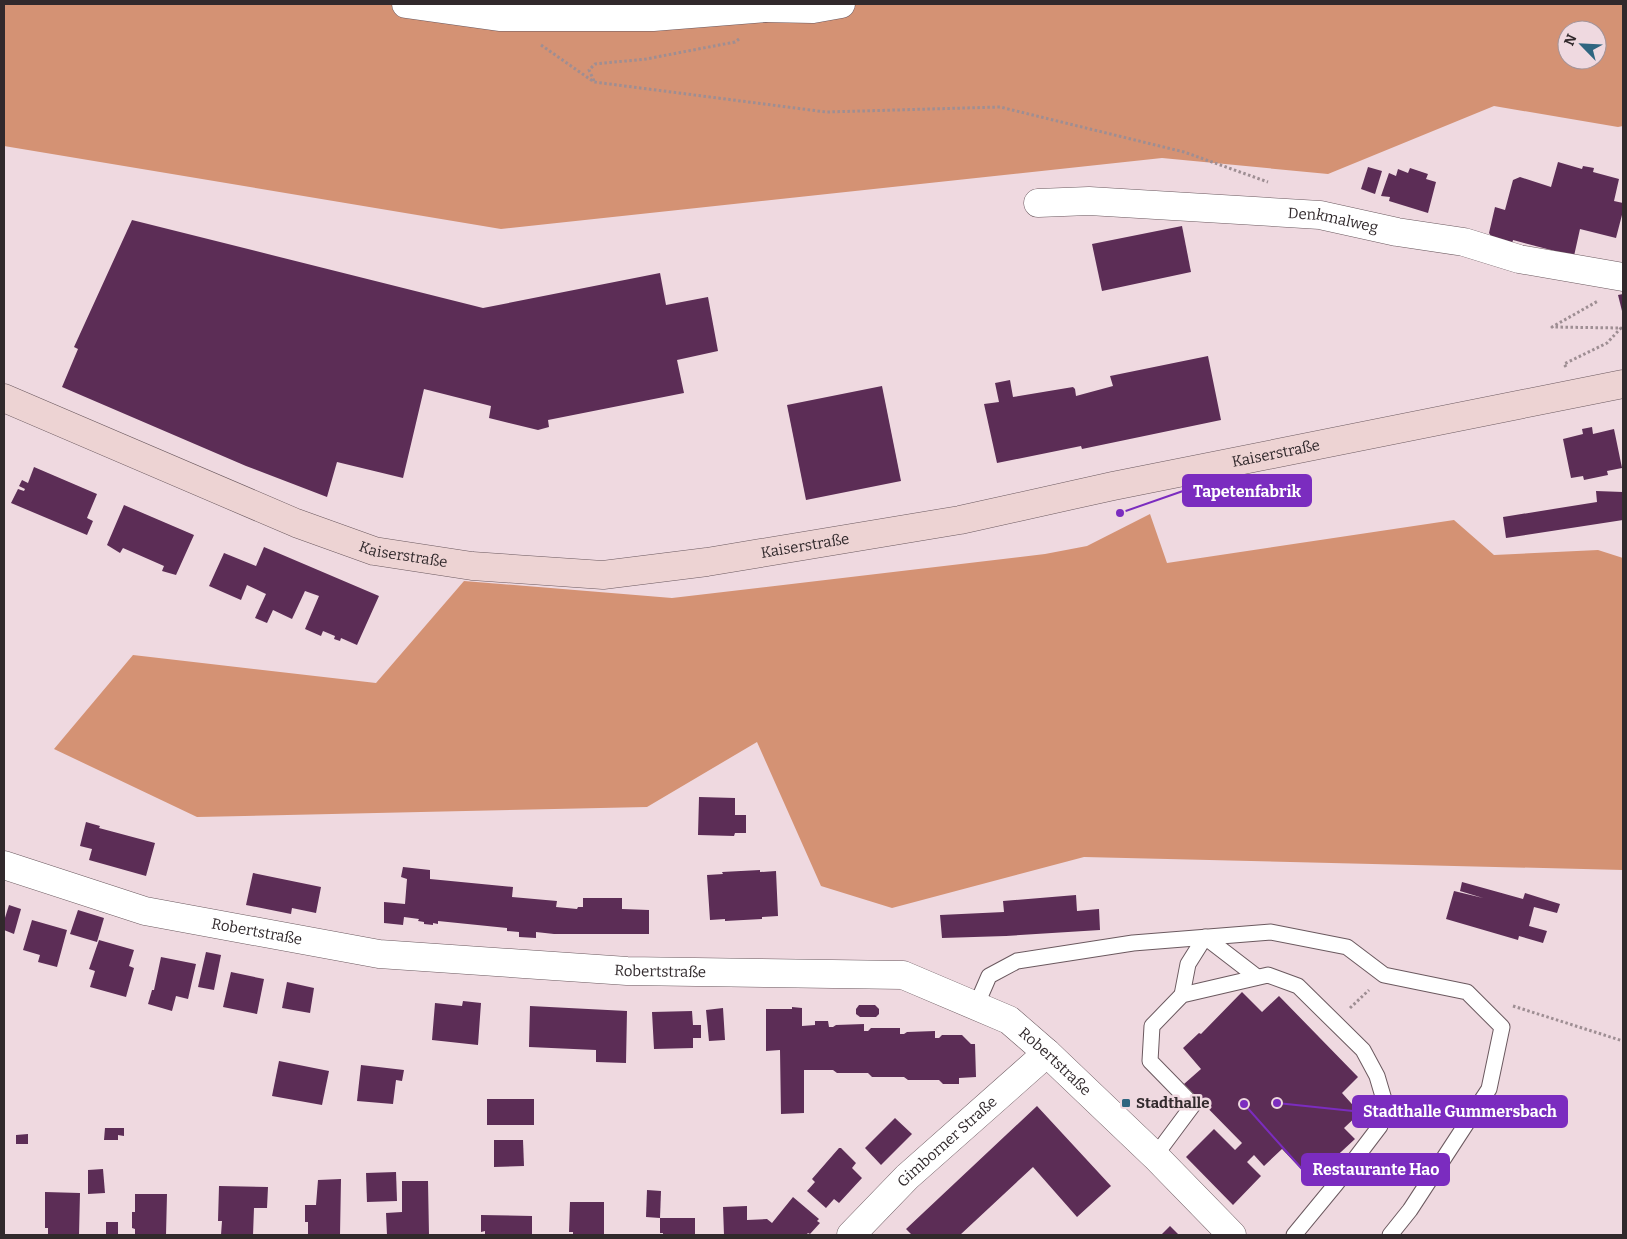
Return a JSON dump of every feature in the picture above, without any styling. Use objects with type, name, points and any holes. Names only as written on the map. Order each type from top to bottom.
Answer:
[{"type":"street","points":[[406,4],[514,17],[653,17],[772,6],[812,9],[841,4]]},
{"type":"street","name":"Denkmalweg","points":[[1038,203],[1099,202],[1320,215],[1397,232],[1464,242],[1519,259],[1622,277]]},
{"type":"street","name":"Kaiserstraße","points":[[4,398],[296,523],[374,551],[472,566],[603,575],[707,562],[960,520],[1123,484],[1572,396],[1623,384]]},
{"type":"street","name":"Robertstraße","points":[[4,864],[145,910],[379,954],[627,971],[903,975],[1009,1020],[1047,1053],[1155,1156],[1232,1235]]},
{"type":"street","name":"Gimborner Straße","points":[[851,1235],[907,1177],[1047,1053]]},
{"type":"lane","points":[[976,1006],[988,976],[1017,961],[1134,943],[1271,932],[1347,947],[1384,975],[1467,992],[1502,1027],[1489,1089],[1410,1210],[1390,1235]]},
{"type":"lane","points":[[1205,937],[1257,977]]},
{"type":"lane","points":[[1182,996],[1188,964],[1205,937]]},
{"type":"lane","points":[[1155,1156],[1192,1105],[1150,1061],[1152,1026],[1182,996],[1268,975],[1298,986],[1364,1050],[1377,1076],[1385,1103],[1380,1126],[1294,1235]]},
{"type":"path","points":[[594,82],[590,70],[595,64],[646,59],[735,42],[743,37]]},
{"type":"path","points":[[539,44],[594,82],[826,112],[1000,107],[1184,152],[1274,185]]},
{"type":"path","points":[[1572,396],[1572,382],[1564,364],[1606,343],[1621,328],[1552,327],[1622,288],[1622,277]]},
{"type":"path","points":[[1335,1023],[1384,975]]},
{"type":"path","points":[[1467,992],[1623,1042]]},
{"type":"shaded area","points":[[4,4],[1623,4],[1623,126],[1618,127],[1494,106],[1328,174],[1162,158],[501,229],[4,146]]},
{"type":"shaded area","points":[[1150,514],[1167,563],[1454,520],[1494,555],[1598,550],[1623,558],[1623,870],[1084,857],[892,908],[821,886],[757,742],[647,807],[197,817],[54,749],[133,655],[376,683],[464,581],[672,598],[1045,554],[1087,546]]},
{"type":"building","points":[[1558,162],[1582,169],[1583,166],[1594,168],[1593,172],[1619,179],[1614,201],[1623,203],[1623,211],[1616,238],[1580,229],[1574,256],[1513,240],[1512,244],[1496,244],[1489,233],[1495,207],[1505,210],[1513,180],[1520,177],[1551,187]]},
{"type":"building","points":[[1368,167],[1382,171],[1375,194],[1361,189]]},
{"type":"building","points":[[1410,168],[1428,174],[1426,179],[1436,182],[1428,213],[1389,201],[1390,197],[1381,196],[1389,173],[1396,176],[1398,169],[1408,173]]},
{"type":"building","points":[[132,220],[483,308],[660,273],[666,305],[708,297],[718,351],[677,360],[684,393],[548,420],[549,427],[538,430],[489,418],[491,406],[424,389],[403,478],[337,462],[327,497],[246,466],[62,387],[78,349],[74,347]]},
{"type":"building","points":[[1182,226],[1191,272],[1102,291],[1092,244]]},
{"type":"building","points":[[1623,294],[1623,315],[1618,295]]},
{"type":"building","points":[[1208,356],[1221,420],[1082,449],[1081,446],[997,463],[984,404],[999,402],[995,383],[1010,380],[1013,397],[1073,387],[1076,396],[1113,386],[1110,376]]},
{"type":"building","points":[[882,386],[901,481],[806,500],[787,405]]},
{"type":"building","points":[[1592,427],[1593,434],[1614,429],[1622,468],[1607,471],[1608,475],[1584,480],[1583,476],[1571,478],[1563,439],[1583,434],[1582,429]]},
{"type":"building","points":[[34,467],[97,494],[87,518],[93,521],[87,535],[11,503],[18,489],[24,491],[25,489],[19,486],[22,480],[28,483]]},
{"type":"building","points":[[1596,491],[1623,492],[1623,520],[1506,538],[1503,517],[1597,502]]},
{"type":"building","points":[[124,505],[194,535],[176,575],[162,571],[164,566],[123,548],[120,553],[107,545]]},
{"type":"building","points":[[264,547],[379,596],[357,645],[341,638],[340,641],[334,639],[335,636],[323,631],[321,636],[305,629],[319,596],[305,591],[292,619],[273,610],[267,623],[255,618],[266,594],[247,585],[241,600],[209,586],[224,553],[256,566]]},
{"type":"building","points":[[699,797],[735,798],[735,815],[746,815],[746,833],[735,833],[734,836],[698,835]]},
{"type":"building","points":[[86,822],[100,826],[99,828],[155,843],[146,876],[89,860],[92,849],[80,846]]},
{"type":"building","points":[[403,867],[430,870],[430,879],[513,887],[512,897],[557,901],[556,907],[577,909],[578,907],[583,907],[583,898],[622,898],[622,909],[649,910],[649,934],[554,934],[536,932],[536,938],[519,937],[519,932],[507,931],[507,928],[438,921],[438,924],[433,923],[433,925],[424,924],[424,922],[418,921],[419,919],[404,917],[403,925],[384,923],[384,902],[405,904],[407,879],[401,877]]},
{"type":"building","points":[[760,870],[760,872],[776,871],[778,916],[762,917],[762,919],[710,920],[707,875],[723,874],[722,872]]},
{"type":"building","points":[[253,873],[321,887],[316,913],[292,908],[291,914],[246,905]]},
{"type":"building","points":[[1462,882],[1523,899],[1525,893],[1560,904],[1557,913],[1534,907],[1529,926],[1547,931],[1543,943],[1519,936],[1518,940],[1446,919],[1454,891],[1483,898],[1460,891]]},
{"type":"building","points":[[1076,895],[1077,911],[1099,909],[1100,930],[942,938],[940,915],[1004,912],[1003,901]]},
{"type":"building","points":[[9,905],[21,909],[14,934],[4,930],[4,921]]},
{"type":"building","points":[[78,910],[104,918],[97,942],[70,934]]},
{"type":"building","points":[[32,920],[67,930],[57,967],[38,962],[40,955],[23,950]]},
{"type":"building","points":[[99,940],[134,950],[129,966],[134,968],[126,997],[90,987],[95,971],[89,969]]},
{"type":"building","points":[[206,952],[221,955],[214,990],[198,987]]},
{"type":"building","points":[[161,957],[196,964],[188,999],[176,996],[172,1011],[148,1004],[152,990],[154,990]]},
{"type":"building","points":[[231,972],[264,979],[257,1014],[223,1007]]},
{"type":"building","points":[[287,982],[314,988],[310,1013],[282,1008]]},
{"type":"building","points":[[1242,992],[1262,1012],[1279,996],[1358,1077],[1342,1093],[1360,1113],[1344,1128],[1355,1139],[1328,1164],[1318,1154],[1302,1170],[1282,1149],[1264,1166],[1254,1155],[1247,1162],[1261,1176],[1233,1205],[1186,1157],[1214,1129],[1235,1150],[1242,1143],[1184,1084],[1201,1069],[1183,1048],[1199,1033],[1201,1034]]},
{"type":"building","points":[[463,1001],[481,1003],[478,1045],[432,1040],[435,1003],[462,1006]]},
{"type":"building","points":[[859,1005],[875,1005],[879,1009],[879,1014],[876,1017],[860,1017],[856,1014],[856,1009]]},
{"type":"building","points":[[530,1006],[627,1011],[626,1063],[596,1062],[596,1050],[529,1047]]},
{"type":"building","points":[[792,1007],[802,1008],[802,1026],[815,1025],[815,1021],[828,1021],[829,1027],[864,1024],[864,1031],[868,1031],[871,1028],[900,1028],[900,1034],[935,1031],[935,1038],[939,1038],[942,1035],[962,1035],[971,1044],[975,1044],[976,1077],[959,1078],[959,1084],[943,1084],[939,1080],[908,1080],[904,1077],[872,1077],[868,1073],[804,1070],[804,1113],[781,1114],[780,1050],[766,1051],[766,1009],[792,1009]]},
{"type":"building","points":[[723,1008],[725,1040],[709,1041],[706,1010]]},
{"type":"building","points":[[692,1011],[693,1025],[701,1025],[701,1038],[693,1038],[693,1048],[654,1049],[652,1012]]},
{"type":"building","points":[[279,1061],[329,1071],[322,1105],[272,1096]]},
{"type":"building","points":[[361,1065],[404,1070],[402,1081],[396,1080],[393,1104],[357,1101]]},
{"type":"building","points":[[487,1099],[534,1099],[534,1125],[487,1125]]},
{"type":"building","points":[[1037,1106],[1111,1186],[1077,1217],[1033,1167],[960,1235],[912,1235],[906,1229]]},
{"type":"building","points":[[895,1118],[912,1134],[881,1165],[865,1148]]},
{"type":"building","points":[[105,1128],[124,1128],[124,1136],[118,1135],[118,1140],[104,1140]]},
{"type":"building","points":[[28,1134],[28,1144],[16,1144],[16,1135]]},
{"type":"building","points":[[494,1140],[523,1140],[524,1166],[494,1167]]},
{"type":"building","points":[[839,1148],[856,1163],[852,1168],[862,1178],[839,1203],[834,1199],[826,1208],[807,1191],[815,1182],[812,1179]]},
{"type":"building","points":[[103,1169],[105,1193],[88,1194],[88,1170]]},
{"type":"building","points":[[396,1172],[397,1201],[367,1202],[366,1173]]},
{"type":"building","points":[[341,1179],[340,1235],[308,1235],[308,1222],[305,1222],[305,1205],[316,1205],[318,1180]]},
{"type":"building","points":[[402,1181],[428,1181],[429,1235],[387,1235],[386,1213],[402,1212]]},
{"type":"building","points":[[219,1186],[268,1187],[267,1208],[254,1208],[253,1235],[221,1235],[222,1221],[218,1221]]},
{"type":"building","points":[[647,1190],[661,1191],[660,1218],[646,1217]]},
{"type":"building","points":[[45,1192],[80,1193],[79,1235],[48,1235],[48,1228],[45,1228]]},
{"type":"building","points":[[135,1194],[167,1194],[166,1235],[135,1235],[135,1229],[132,1228],[132,1212],[135,1212]]},
{"type":"building","points":[[793,1197],[819,1219],[817,1221],[820,1223],[810,1234],[724,1235],[723,1207],[747,1206],[747,1220],[767,1219],[772,1223]]},
{"type":"building","points":[[570,1202],[604,1202],[604,1235],[573,1235],[573,1232],[569,1232]]},
{"type":"building","points":[[481,1215],[532,1216],[532,1235],[485,1235],[485,1231],[481,1232]]},
{"type":"building","points":[[660,1218],[695,1218],[695,1235],[663,1235],[663,1233],[660,1233]]},
{"type":"building","points":[[106,1222],[118,1222],[118,1235],[106,1235]]},
{"type":"building","points":[[1170,1226],[1179,1235],[1161,1235]]},
{"type":"place","name":"Tapetenfabrik","points":[[1120,513]]},
{"type":"place","name":"Stadthalle","points":[[1126,1103]]},
{"type":"place","name":"Stadthalle Gummersbach","points":[[1277,1103]]},
{"type":"place","name":"Restaurante Hao","points":[[1244,1104]]}]
